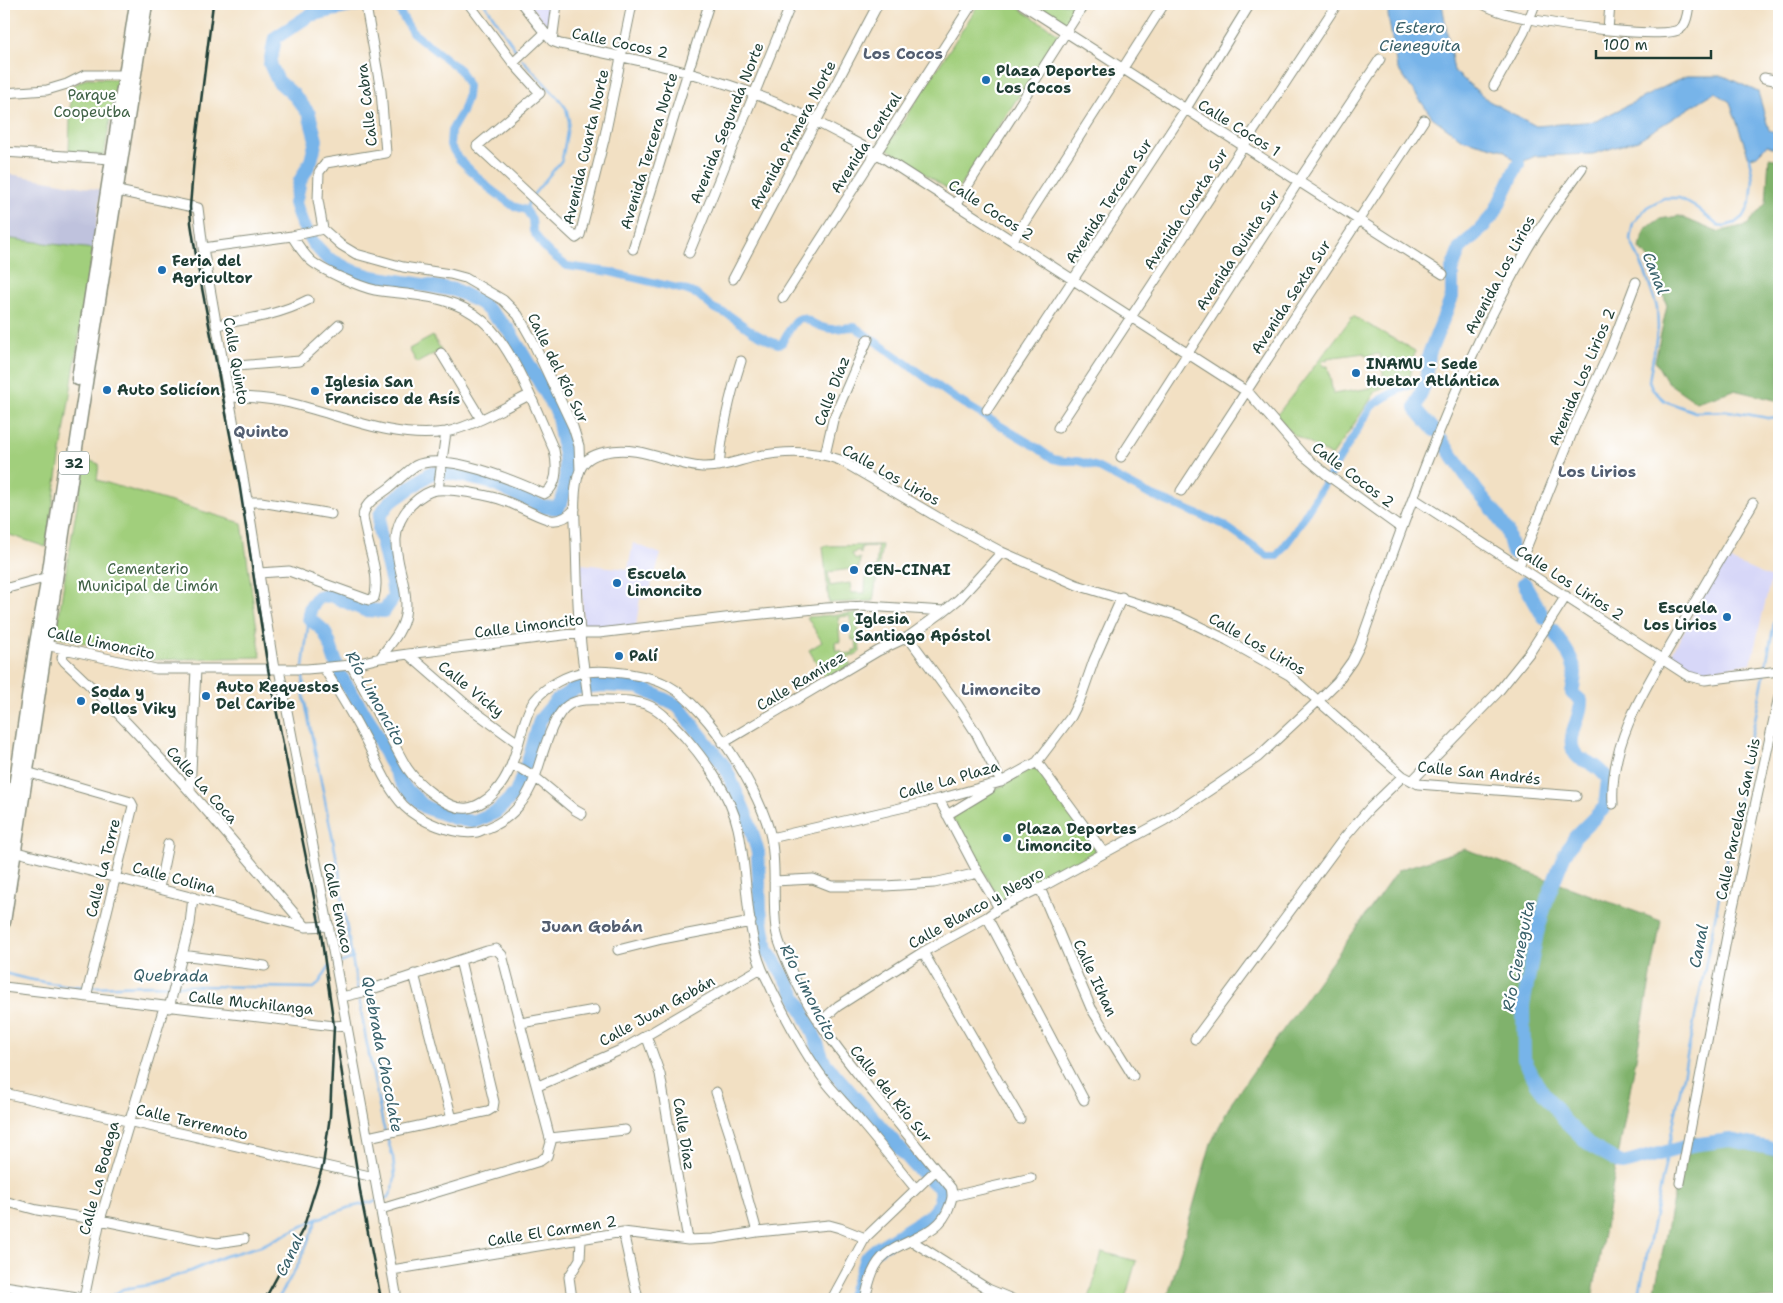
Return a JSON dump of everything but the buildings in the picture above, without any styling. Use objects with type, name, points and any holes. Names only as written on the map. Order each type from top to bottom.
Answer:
[{"type":"highway","name":"32","points":[[112,190],[111,159],[136,4]]},
{"type":"highway","name":"32","points":[[4,922],[11,850],[41,644],[53,578],[112,190],[146,4]]},
{"type":"highway","name":"32","points":[[4,868],[11,850],[6,824],[23,771]]},
{"type":"street","points":[[469,4],[513,63],[545,33]]},
{"type":"street","name":"Calle Cocos 2","points":[[522,4],[552,41],[688,72],[753,93],[816,122],[876,153],[1246,391],[1303,455],[1401,528]]},
{"type":"street","points":[[552,41],[556,4]]},
{"type":"street","name":"Avenida Cuarta Norte","points":[[513,63],[540,93],[477,146],[574,237],[578,237],[604,140],[632,4]]},
{"type":"street","name":"Avenida Tercera Norte","points":[[633,249],[709,4]]},
{"type":"street","name":"Avenida Segunda Norte","points":[[689,253],[791,4]]},
{"type":"street","name":"Avenida Primera Norte","points":[[733,279],[878,4]]},
{"type":"street","name":"Avenida Central","points":[[782,298],[972,4]]},
{"type":"street","name":"Calle Cocos 1","points":[[1022,4],[1442,274]]},
{"type":"street","points":[[956,204],[1084,4]]},
{"type":"street","points":[[1012,240],[1164,4]]},
{"type":"street","name":"Avenida Tercera Sur","points":[[987,410],[1185,110],[1250,4]]},
{"type":"street","name":"Avenida Cuarta Sur","points":[[1058,428],[1337,4]]},
{"type":"street","points":[[1483,4],[1494,10],[1530,19],[1608,30],[1646,32],[1674,32],[1680,29],[1684,24],[1690,4]]},
{"type":"street","points":[[1494,86],[1530,19],[1535,4]]},
{"type":"street","points":[[1608,30],[1610,4]]},
{"type":"street","name":"Calle Cabra","points":[[323,229],[318,200],[319,172],[326,163],[386,153],[381,91],[367,12]]},
{"type":"street","name":"Avenida Quinta Sur","points":[[1121,457],[1298,182],[1380,60]]},
{"type":"street","points":[[4,92],[47,90],[67,84],[86,75],[124,75]]},
{"type":"street","points":[[1764,78],[1779,81]]},
{"type":"street","name":"Avenida Sexta Sur","points":[[1181,491],[1424,120]]},
{"type":"street","points":[[4,152],[111,159]]},
{"type":"street","name":"Avenida Los Lirios","points":[[1319,700],[1337,682],[1352,662],[1360,645],[1401,528],[1453,398],[1505,290],[1525,252],[1582,168]]},
{"type":"street","name":"Calle Quinto","points":[[112,190],[198,208],[216,325],[276,669]]},
{"type":"street","points":[[203,248],[292,236],[323,229]]},
{"type":"street","name":"Calle del Río Sur","points":[[323,229],[341,245],[356,254],[403,268],[450,274],[465,278],[503,300],[518,315],[531,338],[573,427],[579,446],[580,470]]},
{"type":"street","points":[[259,573],[289,571],[369,600],[374,598],[378,588],[366,536],[364,512],[371,502],[416,466],[432,462],[443,462],[502,476],[544,494],[549,491],[556,474],[557,462],[554,450],[515,365],[499,338],[482,320],[456,303],[431,296],[373,290],[341,277],[321,268],[310,260],[292,236]]},
{"type":"street","name":"Avenida Los Lirios 2","points":[[1519,566],[1574,428],[1610,350],[1636,282]]},
{"type":"street","points":[[216,325],[273,315],[308,300]]},
{"type":"street","points":[[224,367],[300,361],[339,325]]},
{"type":"street","name":"Calle Díaz","points":[[825,455],[833,420],[868,339]]},
{"type":"street","points":[[440,353],[481,419]]},
{"type":"street","points":[[719,466],[728,405],[741,361]]},
{"type":"street","points":[[229,397],[288,402],[382,429],[408,433],[446,432],[481,419],[529,395]]},
{"type":"street","points":[[438,490],[446,432]]},
{"type":"street","name":"Calle Los Lirios","points":[[580,470],[585,462],[607,451],[636,451],[687,466],[704,467],[719,466],[774,454],[811,453],[825,455],[840,460],[944,521],[1002,552],[1077,584],[1178,616],[1227,640],[1289,674],[1319,700]]},
{"type":"street","points":[[580,470],[577,480],[575,510],[580,633],[587,698]]},
{"type":"street","points":[[380,658],[398,634],[405,615],[406,603],[397,554],[396,537],[398,527],[404,515],[413,504],[426,493],[438,490],[495,498],[551,520],[563,519],[575,510]]},
{"type":"street","name":"Calle Los Lirios 2","points":[[1413,498],[1688,676],[1705,680],[1779,671]]},
{"type":"street","points":[[248,502],[261,502],[331,514]]},
{"type":"street","points":[[1613,804],[1612,787],[1617,756],[1635,709],[1650,678],[1753,503]]},
{"type":"street","points":[[944,611],[960,599],[1002,552]]},
{"type":"street","points":[[4,589],[53,578]]},
{"type":"street","points":[[1412,781],[1498,692],[1530,652],[1566,596]]},
{"type":"street","name":"Calle La Plaza","points":[[771,838],[940,799],[1001,782],[1037,762],[1071,717],[1122,597]]},
{"type":"street","name":"Calle Limoncito","points":[[41,644],[156,668],[196,670],[302,669],[348,666],[380,658],[408,654],[580,633],[600,633],[826,608],[867,606],[944,611]]},
{"type":"street","name":"Calle Ramírez","points":[[723,743],[878,651],[908,637],[944,611]]},
{"type":"street","points":[[908,637],[976,733],[1001,782],[947,815]]},
{"type":"street","name":"Calle La Coca","points":[[64,648],[62,658],[65,662],[101,695],[190,790],[306,927]]},
{"type":"street","name":"Calle Vicky","points":[[408,654],[470,708],[518,743]]},
{"type":"street","name":"Calle del Río Sur","points":[[348,666],[408,769],[431,792],[451,805],[466,808],[478,804],[495,793],[512,766],[528,711],[534,700],[562,680],[585,676],[641,676],[668,685],[680,693],[703,716],[750,782],[771,838],[776,931],[788,966],[819,1023],[839,1051],[951,1188],[953,1196]]},
{"type":"street","points":[[326,667],[389,784],[404,806],[420,819],[455,831],[476,832],[498,824],[511,814],[530,792],[533,776],[559,712],[570,704],[587,698],[635,701],[651,705],[667,718],[694,748],[714,776],[738,827],[750,922],[761,968],[784,1013],[824,1079],[915,1188]]},
{"type":"street","name":"Calle Envaco","points":[[276,669],[329,926],[346,1025],[371,1136],[374,1177],[397,1299]]},
{"type":"street","points":[[190,790],[196,670]]},
{"type":"street","name":"Calle Parcelas San Luis","points":[[1680,1183],[1729,925],[1779,696]]},
{"type":"street","name":"Calle San Andrés","points":[[1319,700],[1403,776],[1418,784],[1576,796]]},
{"type":"street","name":"Calle Blanco y Negro","points":[[819,1023],[838,1006],[923,952],[987,917],[999,908],[1040,888],[1165,820],[1242,768],[1270,746],[1319,700]]},
{"type":"street","points":[[1037,762],[1104,853]]},
{"type":"street","points":[[512,766],[522,769],[533,776],[582,814]]},
{"type":"street","name":"Calle La Torre","points":[[23,771],[131,802],[133,806],[87,995]]},
{"type":"street","points":[[1195,1038],[1344,838],[1369,809],[1403,776]]},
{"type":"street","points":[[940,799],[978,873],[999,908]]},
{"type":"street","points":[[159,888],[168,844]]},
{"type":"street","name":"Calle Colina","points":[[11,850],[306,927]]},
{"type":"street","points":[[774,881],[813,879],[831,886],[885,886],[934,883],[978,873]]},
{"type":"street","name":"Calle Ithan","points":[[1040,888],[1091,1008],[1133,1076]]},
{"type":"street","name":"Calle La Bodega","points":[[84,1299],[100,1220],[129,1122],[166,1007],[171,997],[190,924],[193,896]]},
{"type":"street","points":[[987,917],[1084,1100]]},
{"type":"street","points":[[618,950],[662,939],[750,922]]},
{"type":"street","points":[[306,927],[329,926]]},
{"type":"street","points":[[342,997],[496,949],[502,955],[538,1086],[551,1142],[547,1156],[540,1161],[380,1207]]},
{"type":"street","points":[[923,952],[1020,1118]]},
{"type":"street","points":[[182,955],[265,966]]},
{"type":"street","points":[[371,1136],[488,1111],[494,1105],[460,960]]},
{"type":"street","name":"Calle Juan Gobán","points":[[538,1086],[625,1048],[761,968]]},
{"type":"street","points":[[414,974],[452,1119]]},
{"type":"street","name":"Calle Muchilanga","points":[[4,989],[87,995],[166,1007],[334,1026],[346,1025]]},
{"type":"street","points":[[521,1023],[595,1010]]},
{"type":"street","name":"Calle Díaz","points":[[646,1035],[660,1074],[688,1240]]},
{"type":"street","points":[[716,1092],[757,1232]]},
{"type":"street","name":"Calle Terremoto","points":[[4,1093],[374,1177]]},
{"type":"street","points":[[550,1138],[625,1130]]},
{"type":"street","points":[[832,1299],[865,1238],[915,1188],[936,1170]]},
{"type":"street","points":[[865,1299],[875,1266],[886,1254],[929,1231],[947,1214],[953,1196],[1031,1178]]},
{"type":"street","points":[[4,1201],[37,1210],[208,1241],[244,1239]]},
{"type":"street","name":"Calle El Carmen 2","points":[[392,1270],[623,1232],[688,1240],[713,1239],[757,1232],[829,1225],[865,1238]]},
{"type":"street","points":[[623,1232],[638,1299]]},
{"type":"street","points":[[572,1299],[568,1278],[580,1259],[581,1240]]},
{"type":"street","points":[[912,1241],[988,1289],[1012,1299]]},
{"type":"street","points":[[4,1286],[84,1299]]},
{"type":"shaded area","points":[[529,4],[552,4],[549,28]]},
{"type":"shaded area","points":[[4,173],[101,190],[93,249],[4,238]]},
{"type":"shaded area","name":"Escuela Limoncito","points":[[633,543],[661,554],[647,599],[640,598],[636,626],[583,629],[581,564],[628,569]]},
{"type":"shaded area","name":"Escuela Los Lirios","points":[[1725,558],[1771,578],[1751,663],[1699,672],[1685,666],[1670,656]]},
{"type":"green space","points":[[979,4],[1012,4],[1059,34],[955,194],[886,148]]},
{"type":"green space","points":[[1034,4],[1042,4],[1046,7],[1048,4],[1081,4],[1066,25]]},
{"type":"green space","name":"Parque Coopeutba","points":[[87,78],[117,79],[104,156],[69,152],[71,87]]},
{"type":"green space","points":[[1769,158],[1779,160],[1779,401],[1734,390],[1696,402],[1667,382],[1655,361],[1667,306],[1653,264],[1640,248],[1645,229],[1660,219],[1679,216],[1717,232],[1747,225],[1766,203]]},
{"type":"green space","points":[[4,238],[93,249],[46,547],[4,533]]},
{"type":"green space","points":[[1353,316],[1415,351],[1410,378],[1377,390],[1332,456],[1291,433],[1277,415]],"holes":[[[1364,353],[1365,356],[1380,354],[1384,380],[1371,382],[1371,388],[1333,394],[1328,366],[1323,366],[1322,361],[1327,360],[1327,358]]]},
{"type":"green space","points":[[433,336],[441,350],[417,363],[409,349]]},
{"type":"green space","name":"Cementerio Municipal de Limón","points":[[85,459],[99,464],[97,480],[242,523],[261,657],[148,660],[56,636]]},
{"type":"green space","points":[[882,545],[873,601],[829,603],[823,546]],"holes":[[[878,546],[876,568],[866,568],[865,593],[851,593],[850,583],[830,586],[828,572],[859,568],[860,558],[856,560],[852,554],[858,550],[861,554],[861,547]]]},
{"type":"green space","points":[[857,613],[860,652],[847,659],[851,665],[826,679],[809,650],[822,642],[807,617]],"holes":[[[850,616],[852,640],[856,640],[857,650],[853,650],[853,653],[842,654],[841,650],[836,651],[835,642],[840,642],[838,617]]]},
{"type":"green space","points":[[1035,766],[1098,850],[1001,902],[951,816]]},
{"type":"green space","points":[[1465,849],[1661,921],[1592,1299],[1167,1299],[1211,1143],[1232,1101],[1398,870]]},
{"type":"green space","points":[[1686,1135],[1779,1157],[1779,1299],[1653,1299]]},
{"type":"green space","points":[[1102,1252],[1136,1261],[1125,1299],[1089,1299]]},
{"type":"water","name":"Estero Cieneguita","points":[[1389,4],[1442,4],[1454,71],[1489,101],[1536,126],[1596,121],[1686,76],[1724,76],[1758,92],[1769,130],[1779,134],[1779,150],[1767,145],[1757,155],[1749,158],[1730,102],[1715,92],[1638,140],[1593,154],[1535,156],[1518,164],[1504,150],[1462,139],[1432,117],[1397,68],[1388,15]]},
{"type":"waterway","name":"Río Limoncito","points":[[360,4],[310,15],[275,38],[270,64],[278,81],[295,96],[309,114],[316,140],[311,161],[300,181],[295,203],[301,221],[313,243],[327,258],[350,270],[372,277],[455,290],[481,303],[508,329],[557,412],[565,456],[566,475],[563,497],[558,508],[543,507],[489,482],[451,473],[431,473],[389,503],[380,515],[379,529],[394,597],[384,611],[365,610],[331,595],[318,597],[310,609],[309,618],[324,631],[340,675],[372,725],[388,759],[405,788],[425,807],[454,818],[473,822],[496,812],[516,793],[530,756],[540,720],[557,700],[576,688],[602,685],[639,687],[678,706],[725,767],[747,817],[758,852],[760,910],[767,950],[789,984],[810,1025],[824,1062],[916,1167],[940,1188],[941,1203],[930,1216],[875,1250],[866,1258],[852,1299]]},
{"type":"waterway","points":[[395,4],[412,32],[460,70],[468,86],[462,112],[451,131],[450,145],[459,159],[489,188],[513,206],[526,210],[532,219],[533,231],[543,246],[567,266],[610,272],[685,290],[698,295],[713,308],[729,315],[753,332],[778,344],[782,343],[789,330],[800,318],[831,329],[855,327],[956,399],[1053,459],[1078,461],[1095,466],[1148,494],[1222,524],[1268,556],[1277,556],[1294,533],[1372,406],[1398,390],[1426,380]]},
{"type":"waterway","points":[[485,4],[519,55]]},
{"type":"waterway","points":[[522,59],[566,108],[569,121],[562,160],[533,195]]},
{"type":"waterway","name":"Canal","points":[[1749,158],[1753,179],[1751,200],[1745,215],[1735,223],[1725,226],[1717,225],[1697,208],[1679,198],[1664,198],[1647,207],[1633,223],[1630,239],[1646,274],[1657,307],[1658,328],[1649,381],[1653,390],[1665,401],[1695,412],[1729,411],[1768,418],[1779,417]]},
{"type":"waterway","name":"Río Cieneguita","points":[[1434,430],[1416,409],[1416,406],[1426,380],[1429,354],[1452,297],[1452,269],[1460,248],[1494,214],[1518,164]]},
{"type":"waterway","points":[[526,210],[530,200]]},
{"type":"waterway","name":"Río Cieneguita","points":[[1442,441],[1477,491],[1495,512],[1507,531],[1513,553]]},
{"type":"waterway","name":"Río Cieneguita","points":[[1524,583],[1544,618]]},
{"type":"waterway","name":"Canal","points":[[1765,670],[1779,598]]},
{"type":"waterway","name":"Quebrada Chocolate","points":[[303,667],[309,618]]},
{"type":"waterway","name":"Río Cieneguita","points":[[1552,629],[1572,662],[1575,673],[1572,693],[1581,701],[1572,738],[1574,752],[1579,758],[1598,768],[1608,779],[1605,807],[1575,837],[1564,856],[1548,896],[1537,933],[1523,1006],[1524,1059],[1537,1084],[1564,1120],[1591,1146],[1623,1164],[1692,1145],[1730,1140],[1779,1150]]},
{"type":"waterway","name":"Quebrada Chocolate","points":[[303,672],[304,697],[339,870],[343,905],[366,1039],[383,1125],[393,1157],[395,1176],[393,1189],[389,1197],[382,1199]]},
{"type":"waterway","name":"Canal","points":[[1638,1299],[1764,675]]},
{"type":"waterway","name":"Quebrada","points":[[340,963],[353,958]]},
{"type":"waterway","name":"Quebrada","points":[[91,987],[146,985],[314,988],[329,967]]},
{"type":"waterway","name":"Quebrada","points":[[4,973],[45,982],[86,987]]},
{"type":"waterway","name":"Quebrada Chocolate","points":[[107,1299],[123,1289],[149,1285],[191,1271],[225,1256],[261,1246],[317,1219],[347,1208],[376,1201]]},
{"type":"waterway","name":"Canal","points":[[278,1299],[299,1263],[317,1220]]},
{"type":"railway","points":[[213,4],[194,158],[190,207],[191,223],[239,482],[268,669],[320,927],[334,1026],[330,1116],[323,1165],[303,1229],[265,1299]]},
{"type":"railway","points":[[338,1048],[361,1197],[381,1299]]},
{"type":"place","name":"Plaza Deportes Los Cocos","points":[[986,80]]},
{"type":"place","name":"Feria del Agricultor","points":[[162,270]]},
{"type":"place","name":"INAMU - Sede Huetar Atlántica","points":[[1356,373]]},
{"type":"place","name":"Auto Solicíon","points":[[107,390]]},
{"type":"place","name":"Iglesia San Francisco de Asís","points":[[315,391]]},
{"type":"place","name":"CEN-CINAI","points":[[854,570]]},
{"type":"place","name":"Escuela Limoncito","points":[[617,583]]},
{"type":"place","name":"Escuela Los Lirios","points":[[1727,617]]},
{"type":"place","name":"Iglesia Santiago Apóstol","points":[[845,628]]},
{"type":"place","name":"Palí","points":[[619,656]]},
{"type":"place","name":"Auto Requestos Del Caribe","points":[[206,696]]},
{"type":"place","name":"Soda y Pollos Viky","points":[[81,701]]},
{"type":"place","name":"Plaza Deportes Limoncito","points":[[1007,838]]},
{"type":"district","name":"Los Cocos","points":[[903,53]]},
{"type":"district","name":"Quinto","points":[[261,431]]},
{"type":"district","name":"Los Lirios","points":[[1597,471]]},
{"type":"district","name":"Limoncito","points":[[1001,689]]},
{"type":"district","name":"Juan Gobán","points":[[592,926]]}]
